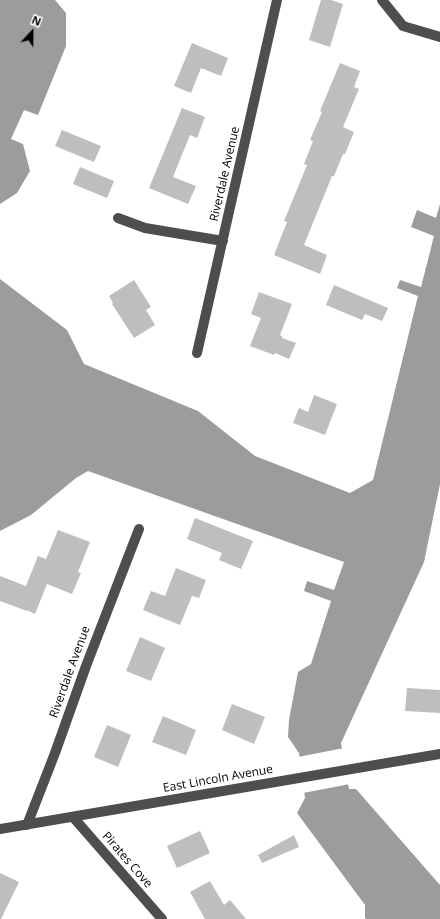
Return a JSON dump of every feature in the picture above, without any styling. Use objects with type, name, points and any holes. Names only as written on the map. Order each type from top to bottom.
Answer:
[{"type":"street","name":"Riverdale Avenue","points":[[197,353],[277,0]]},
{"type":"street","points":[[382,0],[403,26],[440,37]]},
{"type":"street","points":[[118,218],[145,228],[223,240]]},
{"type":"street","name":"Riverdale Avenue","points":[[27,825],[139,529]]},
{"type":"street","name":"East Lincoln Avenue","points":[[0,829],[440,754]]},
{"type":"street","name":"Pirates Cove","points":[[73,817],[162,919]]},
{"type":"shaded area","points":[[0,0],[55,0],[66,13],[66,46],[38,115],[24,110],[11,139],[23,144],[30,171],[17,193],[0,204]]},
{"type":"shaded area","points":[[440,204],[440,484],[424,562],[341,743],[349,789],[356,789],[440,885],[440,919],[366,919],[365,905],[297,813],[305,798],[299,753],[288,737],[289,720],[298,672],[311,664],[331,601],[304,591],[307,581],[334,590],[344,562],[88,471],[76,478],[31,515],[0,531],[0,279],[67,330],[84,364],[198,411],[255,456],[350,493],[373,480],[418,296],[397,288],[400,280],[421,287],[434,236],[411,227],[417,210],[436,218]]},
{"type":"pier","points":[[344,748],[350,784],[303,793],[298,757]]},
{"type":"building","points":[[321,0],[331,0],[343,4],[330,47],[309,40]]},
{"type":"building","points":[[192,43],[228,58],[221,76],[201,68],[191,93],[174,86]]},
{"type":"building","points":[[340,63],[360,71],[354,87],[359,89],[343,127],[354,132],[334,176],[332,176],[304,245],[327,255],[320,274],[274,255],[287,222],[284,221],[307,165],[304,164],[313,141],[310,140],[322,112],[320,111]]},
{"type":"building","points":[[182,108],[205,117],[197,138],[190,135],[173,177],[196,186],[188,204],[149,188]]},
{"type":"building","points":[[62,130],[101,146],[94,162],[55,146]]},
{"type":"building","points":[[80,167],[114,181],[107,198],[73,184]]},
{"type":"building","points":[[134,280],[151,307],[146,310],[155,325],[134,338],[112,304],[113,303],[109,296]]},
{"type":"building","points":[[334,285],[388,308],[382,321],[365,314],[362,320],[326,305]]},
{"type":"building","points":[[259,292],[292,304],[280,335],[282,338],[296,343],[289,359],[275,353],[274,355],[250,346],[261,318],[251,314]]},
{"type":"building","points":[[314,395],[337,404],[325,435],[293,423],[299,408],[308,412]]},
{"type":"building","points":[[195,518],[253,541],[241,569],[219,560],[222,553],[187,539]]},
{"type":"building","points":[[58,530],[90,542],[78,572],[81,573],[72,594],[47,584],[35,614],[0,601],[0,576],[26,586],[38,556],[46,559]]},
{"type":"building","points":[[176,568],[206,580],[199,598],[192,596],[180,625],[143,610],[151,591],[165,596]]},
{"type":"building","points":[[140,637],[165,648],[151,681],[126,671]]},
{"type":"building","points":[[407,688],[440,690],[440,713],[405,711]]},
{"type":"building","points":[[232,704],[265,717],[254,744],[222,730]]},
{"type":"building","points":[[163,716],[196,730],[186,755],[152,742]]},
{"type":"building","points":[[107,725],[131,735],[118,767],[94,757]]},
{"type":"building","points":[[200,831],[210,853],[177,868],[167,846]]},
{"type":"building","points":[[294,835],[299,847],[262,863],[258,855]]},
{"type":"building","points":[[0,873],[19,882],[1,919],[0,919]]},
{"type":"building","points":[[210,881],[224,905],[230,900],[246,919],[205,919],[190,892]]}]
